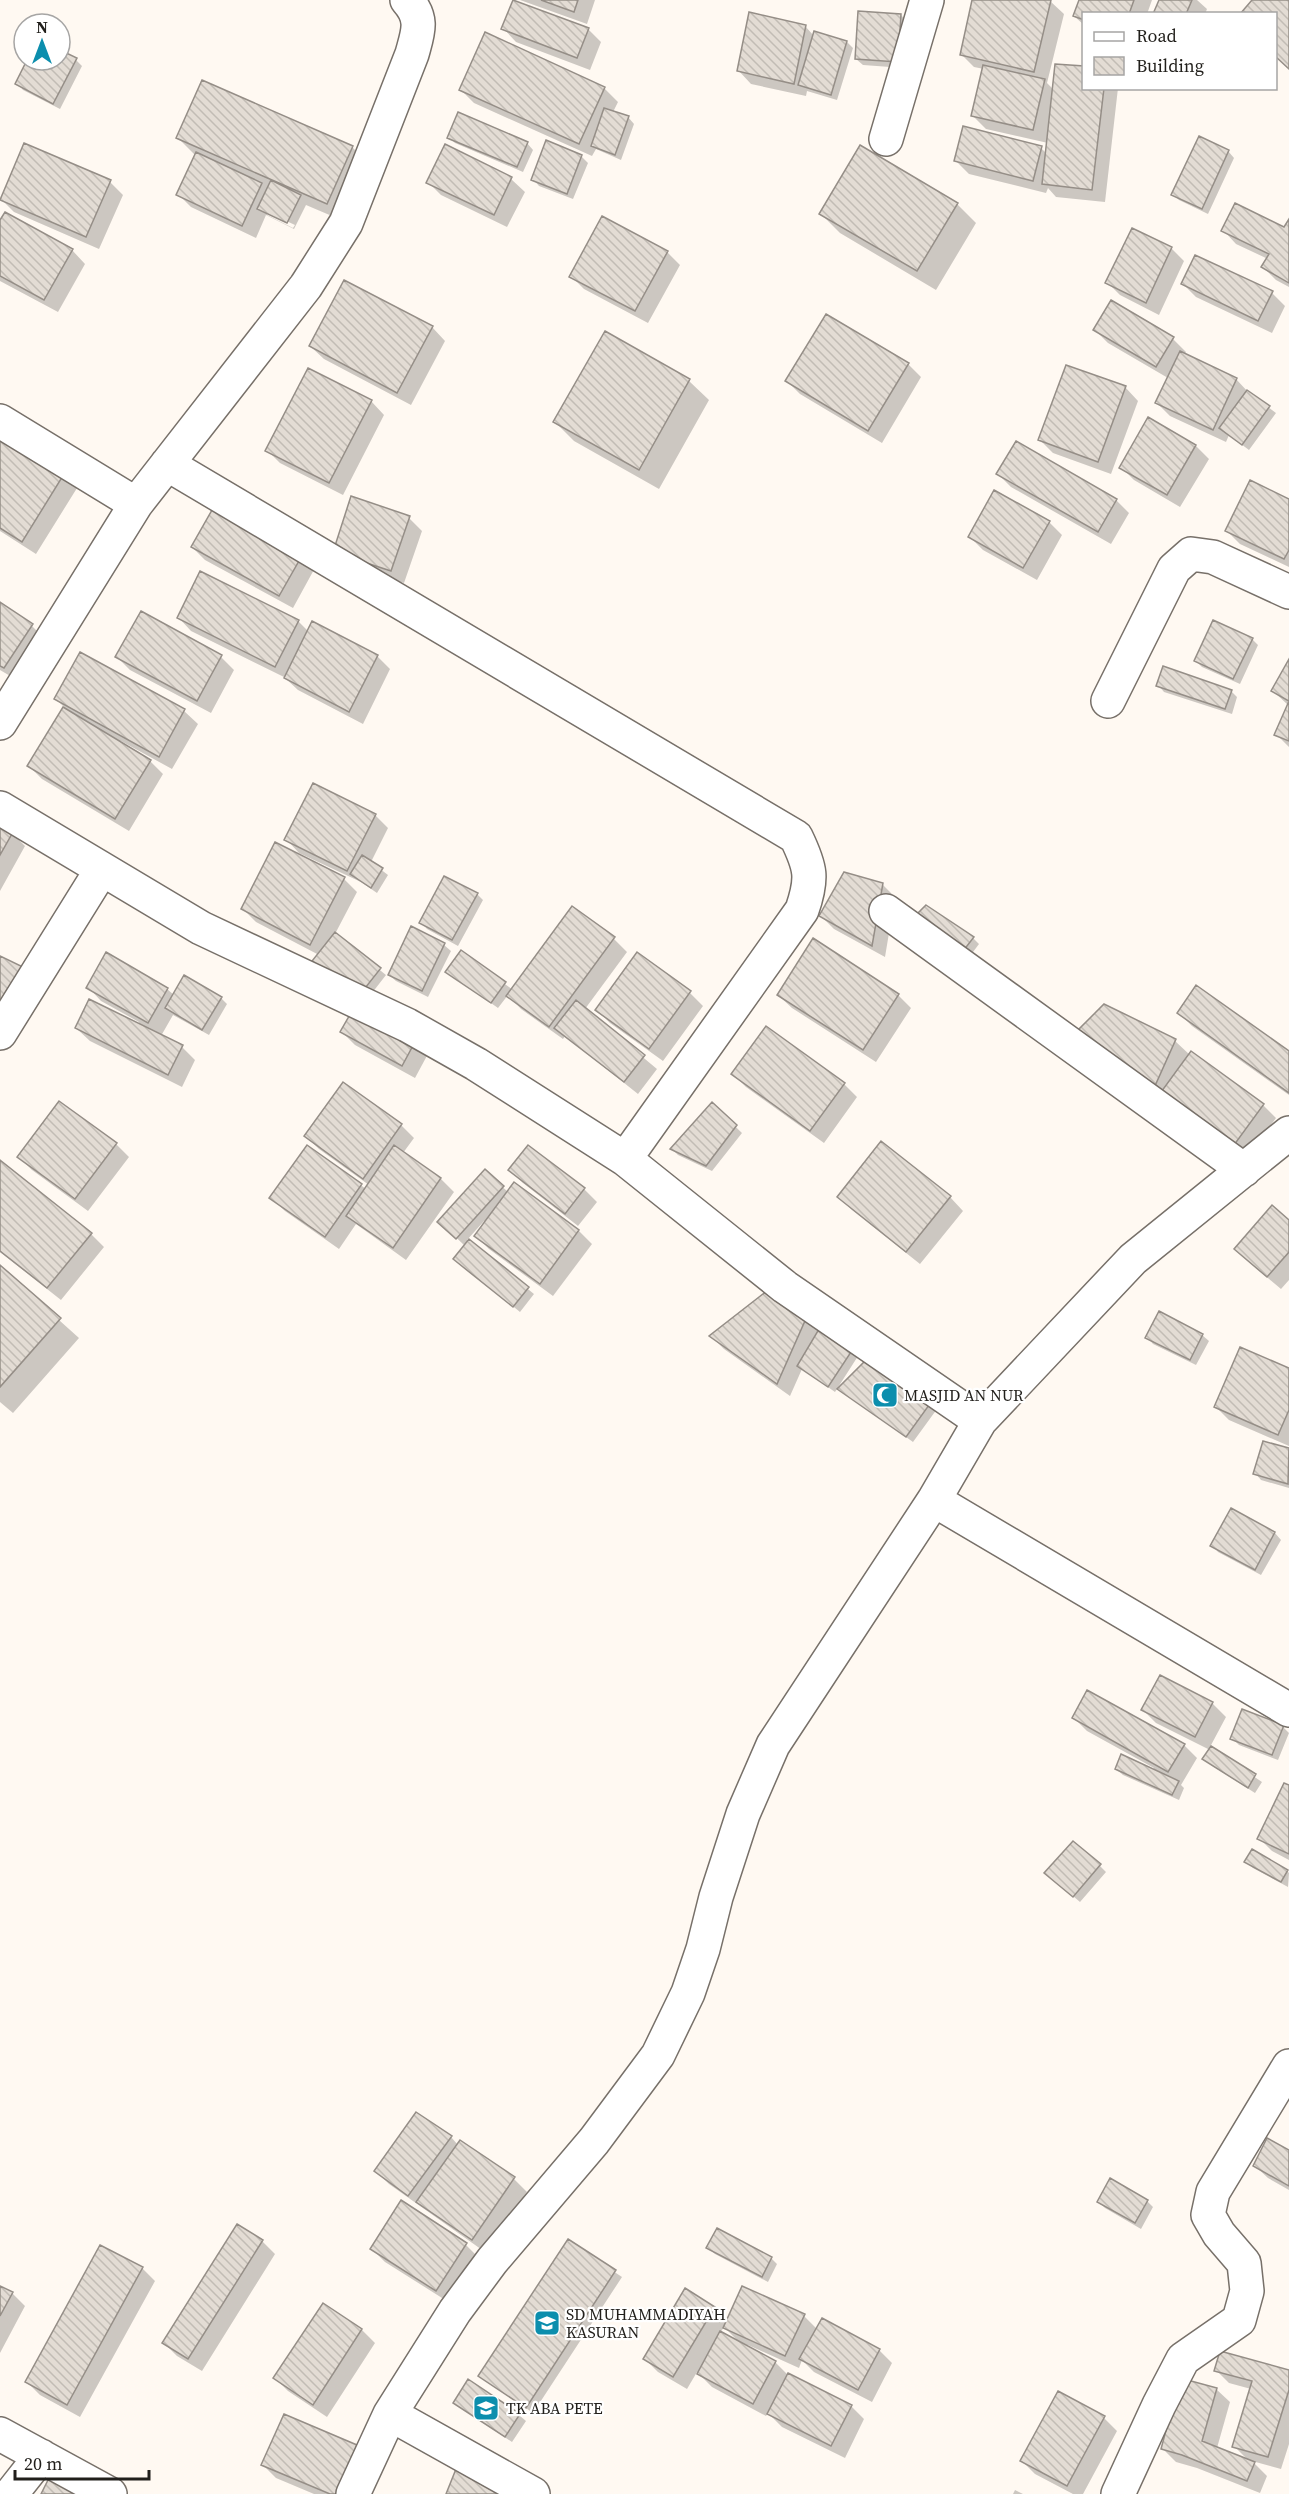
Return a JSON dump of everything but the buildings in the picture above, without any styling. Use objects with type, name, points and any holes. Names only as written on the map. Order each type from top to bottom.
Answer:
[{"type":"street","points":[[0,723],[136,504],[306,285],[345,223],[412,54],[418,33],[416,10],[407,0]]},
{"type":"street","points":[[886,139],[927,0]]},
{"type":"street","points":[[0,421],[136,504]]},
{"type":"street","points":[[167,464],[796,837],[806,858],[810,884],[802,910],[624,1159]]},
{"type":"street","points":[[1108,701],[1174,569],[1191,554],[1214,557],[1289,592]]},
{"type":"street","points":[[0,808],[201,928],[407,1025],[476,1064],[624,1159],[785,1287],[980,1420]]},
{"type":"street","points":[[0,1033],[102,869]]},
{"type":"street","points":[[886,911],[1244,1170]]},
{"type":"street","points":[[353,2494],[390,2414],[456,2311],[492,2261],[594,2141],[658,2055],[688,1992],[704,1949],[716,1897],[743,1814],[773,1745],[934,1500],[980,1420],[1133,1259],[1289,1133]]},
{"type":"street","points":[[934,1500],[1289,1710]]},
{"type":"street","points":[[1118,2494],[1183,2359],[1239,2320],[1247,2291],[1244,2263],[1219,2234],[1208,2215],[1213,2192],[1289,2066]]},
{"type":"street","points":[[390,2414],[533,2494]]},
{"type":"street","points":[[0,2434],[110,2494]]},
{"type":"street","points":[[10,2494],[41,2456]]},
{"type":"place","name":"MASJID AN NUR","points":[[885,1395]]},
{"type":"place","name":"SD MUHAMMADIYAH KASURAN","points":[[547,2323]]},
{"type":"place","name":"TK ABA PETE","points":[[486,2408]]}]
